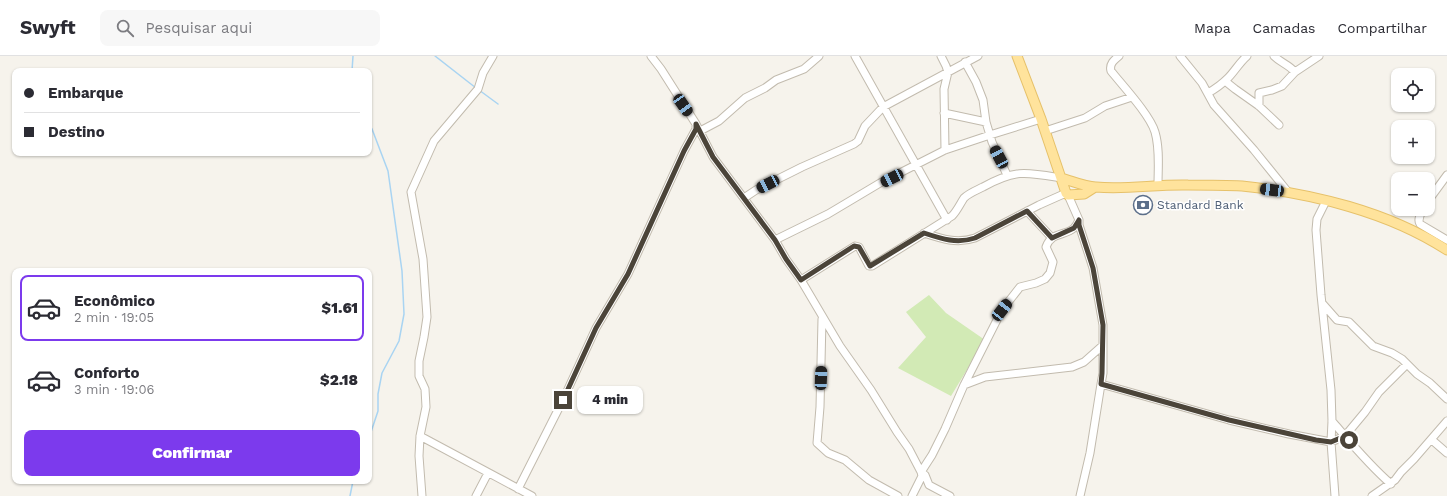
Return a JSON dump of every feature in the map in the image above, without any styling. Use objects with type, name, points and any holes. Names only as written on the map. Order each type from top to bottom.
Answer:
[{"type":"main road","points":[[1017,56],[1067,194],[1084,194],[1095,188]]},
{"type":"main road","points":[[1061,178],[1095,188],[1158,185],[1241,186],[1288,192],[1367,213],[1445,241],[1447,250]]},
{"type":"street","points":[[422,496],[419,456],[420,436],[426,407],[425,389],[419,376],[418,361],[424,338],[427,317],[423,259],[411,192],[434,141],[478,89],[493,56]]},
{"type":"street","points":[[651,56],[661,69],[698,128],[713,157],[775,240],[801,280],[822,318],[909,449],[930,486],[950,496]]},
{"type":"street","points":[[518,489],[563,400],[596,328],[628,274],[684,151],[696,129],[720,121],[745,98],[765,88],[776,80],[804,69],[819,56]]},
{"type":"street","points":[[855,56],[946,220]]},
{"type":"street","points":[[940,56],[948,72],[944,89],[945,150]]},
{"type":"street","points":[[744,198],[756,190],[802,167],[854,144],[858,141],[865,126],[883,107],[978,56]]},
{"type":"street","points":[[1119,56],[1111,64],[1111,71],[1147,117],[1154,131],[1157,142],[1158,185]]},
{"type":"street","points":[[1180,56],[1202,83],[1214,105],[1254,150],[1288,192]]},
{"type":"street","points":[[1208,93],[1225,81],[1247,56]]},
{"type":"street","points":[[1274,56],[1278,60],[1287,64],[1295,72]]},
{"type":"street","points":[[1259,106],[1259,93],[1282,86],[1295,72],[1319,56]]},
{"type":"street","points":[[965,62],[979,88],[992,142],[1008,176]]},
{"type":"street","points":[[1225,81],[1235,90],[1259,106],[1279,125]]},
{"type":"street","points":[[1045,131],[1085,118],[1105,106],[1132,97]]},
{"type":"street","points":[[944,112],[986,122]]},
{"type":"street","points":[[775,240],[828,214],[880,183],[945,150],[1041,120]]},
{"type":"street","points":[[801,280],[854,246],[859,247],[869,266],[872,266],[946,220],[957,211],[965,198],[971,193],[1008,176],[1020,173],[1033,173],[1061,178]]},
{"type":"street","points":[[1435,191],[1447,175]]},
{"type":"street","points":[[924,233],[944,240],[956,242],[966,241],[975,238],[1027,211],[1067,194],[1079,220],[1079,225],[1090,256],[1103,325],[1101,384],[1090,453],[1080,496]]},
{"type":"street","points":[[1326,201],[1317,219],[1316,230],[1331,383],[1331,442],[1335,496]]},
{"type":"street","points":[[1027,211],[1052,238]]},
{"type":"street","points":[[1420,216],[1420,224],[1445,241]]},
{"type":"street","points":[[912,496],[922,476],[921,472],[932,455],[945,429],[964,385],[1002,310],[1020,287],[1045,280],[1050,273],[1053,262],[1046,248],[1049,242],[1052,238],[1074,228],[1079,220]]},
{"type":"street","points":[[1322,303],[1338,321],[1346,320],[1349,322],[1373,346],[1392,353],[1447,398]]},
{"type":"street","points":[[822,318],[820,407],[817,443],[828,453],[845,460],[869,480],[898,496]]},
{"type":"street","points":[[964,385],[985,377],[1072,367],[1084,362],[1102,346]]},
{"type":"street","points":[[1101,384],[1229,420],[1331,442],[1345,436],[1379,392],[1407,364]]},
{"type":"street","points":[[1332,421],[1355,446],[1365,460],[1391,484]]},
{"type":"street","points":[[1372,496],[1391,484],[1432,440],[1447,421]]},
{"type":"street","points":[[420,436],[532,496]]},
{"type":"street","points":[[1432,440],[1447,453]]},
{"type":"street","points":[[476,496],[488,473]]},
{"type":"green space","points":[[929,295],[946,313],[985,340],[951,396],[898,368],[926,337],[906,312]]},
{"type":"waterway","points":[[352,68],[353,56]]},
{"type":"waterway","points":[[435,56],[476,88]]},
{"type":"waterway","points":[[479,90],[498,104]]},
{"type":"waterway","points":[[372,129],[388,171],[402,271],[404,314],[399,341],[382,373],[378,394],[378,411],[372,429]]},
{"type":"waterway","points":[[350,496],[352,484]]},
{"type":"place","name":"Standard Bank","points":[[1143,205]]},
{"type":"route","points":[[563,400],[596,328],[628,274],[684,151],[696,129],[696,124],[713,157],[775,240],[801,280],[854,246],[859,247],[869,266],[872,266],[924,233],[944,240],[956,242],[966,241],[975,238],[1027,211],[1052,238],[1074,228],[1079,220],[1079,225],[1093,268],[1103,325],[1101,384],[1229,420],[1289,434],[1331,442],[1345,436],[1349,440]]}]
